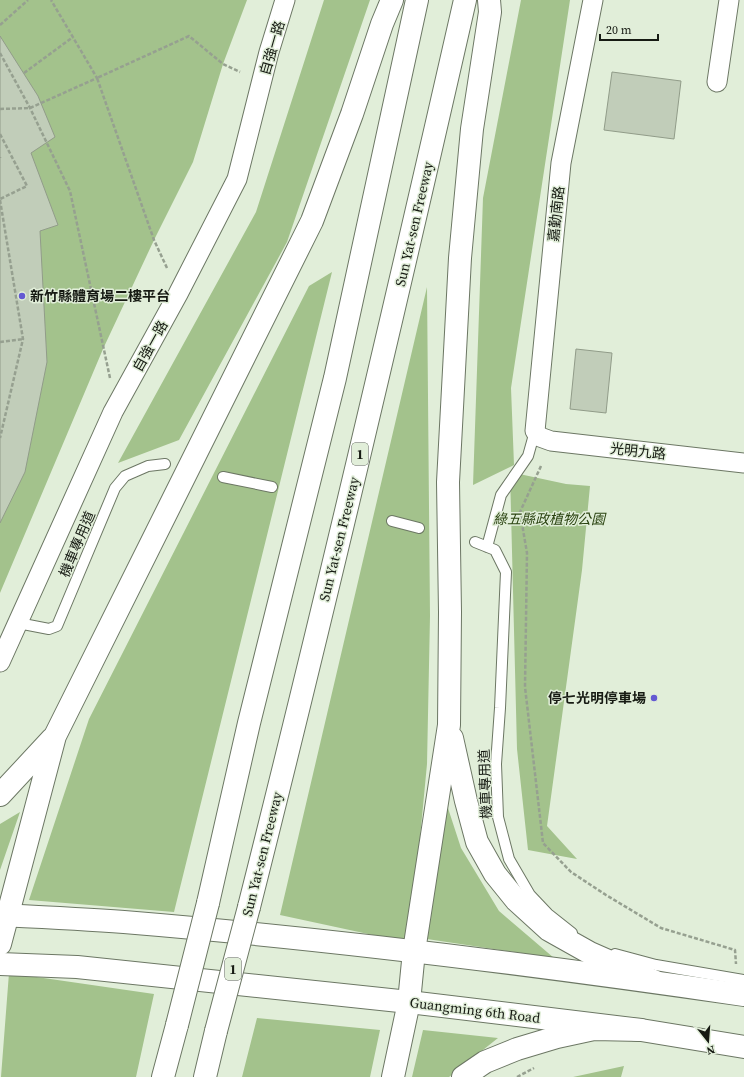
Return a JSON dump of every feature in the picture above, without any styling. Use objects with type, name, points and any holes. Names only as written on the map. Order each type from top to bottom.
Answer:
[{"type":"main road","points":[[0,944],[4,915],[55,736],[312,221],[352,114],[382,24],[392,0]]},
{"type":"main road","points":[[163,1077],[208,903],[249,723],[335,378],[417,0]]},
{"type":"main road","name":"Sun Yat-sen Freeway","points":[[205,1077],[290,744],[372,404],[465,0]]},
{"type":"main road","points":[[394,1077],[409,1002],[414,951],[449,725],[450,612],[448,482],[460,266],[472,129],[490,12],[489,0]]},
{"type":"main road","points":[[449,725],[477,842],[495,874],[516,900],[549,930],[590,953],[656,982]]},
{"type":"main road","points":[[0,795],[55,736]]},
{"type":"main road","points":[[4,915],[123,922],[216,930],[414,951],[656,982],[744,995]]},
{"type":"main road","name":"Guangming 6th Road","points":[[0,964],[77,968],[409,1002],[641,1030],[744,1047]]},
{"type":"main road","points":[[463,1077],[485,1062],[517,1049],[557,1037],[594,1029],[641,1030]]},
{"type":"street","name":"自強一路","points":[[0,662],[114,412],[178,294],[237,179],[285,0]]},
{"type":"street","name":"嘉勤南路","points":[[535,431],[562,163],[593,0]]},
{"type":"street","points":[[717,82],[729,0]]},
{"type":"street","name":"光明九路","points":[[535,431],[540,437],[551,441],[744,463]]},
{"type":"lane","points":[[487,547],[501,495],[528,456],[535,431]]},
{"type":"lane","name":"機車專用道","points":[[18,623],[49,629],[57,626],[115,488],[125,476],[148,466],[164,464]]},
{"type":"lane","points":[[223,477],[272,487]]},
{"type":"lane","points":[[392,521],[419,528]]},
{"type":"lane","name":"機車專用道","points":[[474,542],[495,550],[506,572],[496,764],[498,817],[509,859],[530,895],[548,914],[571,932],[590,944],[615,954],[656,965],[744,980]]},
{"type":"path","points":[[0,25],[28,0]]},
{"type":"path","points":[[51,0],[97,78],[154,240],[167,268]]},
{"type":"path","points":[[0,109],[30,108],[190,36],[223,64],[240,72]]},
{"type":"path","points":[[24,73],[73,37]]},
{"type":"path","points":[[0,53],[30,108],[70,191],[110,378]]},
{"type":"path","points":[[0,134],[27,186],[0,200],[23,339],[0,438]]},
{"type":"path","points":[[0,342],[23,339]]},
{"type":"path","points":[[542,462],[520,512],[527,553],[525,687],[543,843],[571,872],[661,928],[735,950],[737,969]]},
{"type":"path","points":[[516,1077],[534,1068]]},
{"type":"green space","points":[[0,0],[247,0],[223,64],[193,162],[154,240],[103,349],[0,593]]},
{"type":"green space","points":[[324,0],[370,0],[287,242],[179,440],[118,463],[256,212]]},
{"type":"green space","points":[[521,0],[570,0],[511,388],[514,465],[473,485],[483,198]]},
{"type":"green space","points":[[332,272],[174,912],[29,900],[89,719],[309,286]]},
{"type":"green space","points":[[427,287],[430,616],[427,764],[410,943],[280,915]]},
{"type":"green space","name":"綠五縣政植物公園","points":[[510,472],[566,484],[590,486],[582,570],[547,826],[577,859],[528,850],[517,749]]},
{"type":"green space","points":[[446,802],[461,848],[499,911],[554,958],[427,939]]},
{"type":"green space","points":[[20,812],[0,870],[0,824]]},
{"type":"green space","points":[[9,973],[154,994],[136,1077],[1,1077]]},
{"type":"green space","points":[[257,1018],[380,1030],[370,1077],[242,1077]]},
{"type":"green space","points":[[423,1030],[498,1038],[449,1077],[412,1077]]},
{"type":"green space","points":[[624,1066],[621,1077],[573,1077]]},
{"type":"building","name":"新竹縣體育場二樓平台","points":[[0,36],[38,96],[55,137],[31,153],[58,225],[40,231],[47,362],[25,472],[0,523]]},
{"type":"building","points":[[612,72],[681,81],[674,139],[604,130]]},
{"type":"building","points":[[576,349],[612,353],[606,413],[570,409]]},
{"type":"place","name":"新竹縣體育場二樓平台","points":[[22,296]]},
{"type":"place","name":"停七光明停車場","points":[[654,698]]}]
